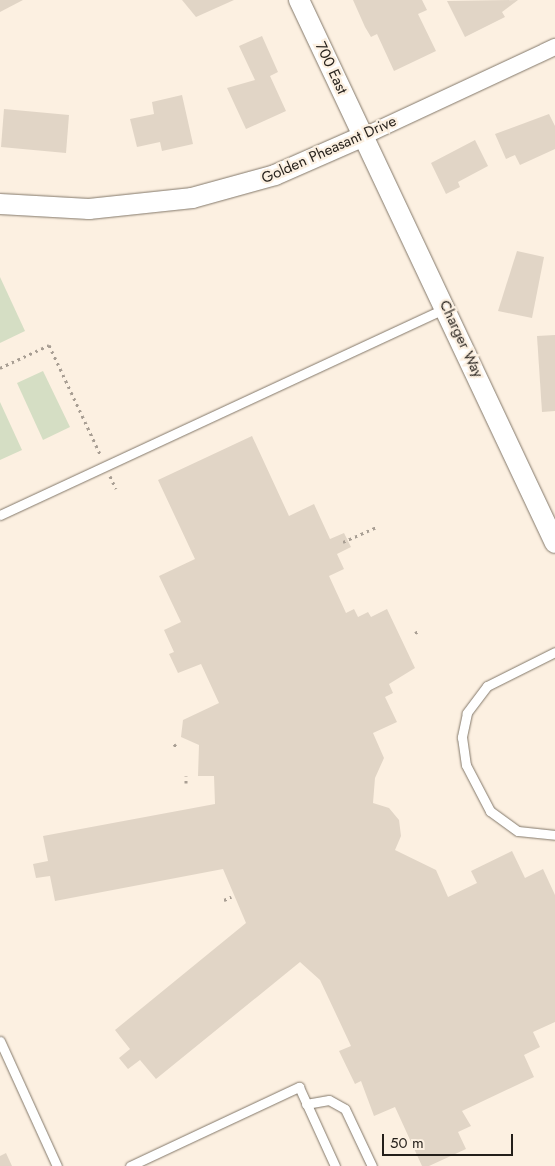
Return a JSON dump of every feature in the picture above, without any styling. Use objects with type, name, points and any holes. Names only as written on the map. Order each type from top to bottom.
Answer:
[{"type":"street","name":"700 East","points":[[299,0],[364,136]]},
{"type":"street","name":"Golden Pheasant Drive","points":[[0,204],[89,209],[192,198],[275,175],[364,136],[555,47]]},
{"type":"street","name":"Charger Way","points":[[364,136],[447,308],[555,543]]},
{"type":"lane","points":[[0,515],[447,308]]},
{"type":"lane","points":[[555,652],[487,686],[467,714],[462,737],[466,765],[490,811],[518,831],[555,835]]},
{"type":"lane","points":[[0,1042],[57,1166]]},
{"type":"lane","points":[[130,1166],[299,1087],[335,1166]]},
{"type":"lane","points":[[306,1104],[329,1100],[345,1109],[372,1166]]},
{"type":"path","points":[[0,368],[49,345],[116,489]]},
{"type":"path","points":[[343,542],[377,527]]},
{"type":"path","points":[[415,633],[419,631]]},
{"type":"path","points":[[174,744],[178,749]]},
{"type":"path","points":[[186,776],[186,783]]},
{"type":"path","points":[[224,900],[232,897]]},
{"type":"green space","points":[[0,277],[25,331],[0,343]]},
{"type":"green space","points":[[43,371],[70,427],[43,440],[17,383]]},
{"type":"green space","points":[[0,402],[22,450],[0,460]]},
{"type":"building","points":[[0,0],[23,0],[0,12]]},
{"type":"building","points":[[182,0],[234,0],[196,17]]},
{"type":"building","points":[[353,0],[422,0],[427,10],[418,14],[436,51],[394,71],[377,34],[371,37]]},
{"type":"building","points":[[518,0],[502,12],[505,17],[465,37],[447,1]]},
{"type":"building","points":[[262,36],[278,72],[270,76],[286,111],[246,129],[227,88],[255,80],[239,46]]},
{"type":"building","points":[[182,95],[193,144],[162,151],[160,142],[137,147],[130,119],[154,114],[152,102]]},
{"type":"building","points":[[4,109],[69,115],[66,153],[1,147]]},
{"type":"building","points":[[549,114],[555,126],[555,149],[520,165],[515,155],[506,159],[495,134]]},
{"type":"building","points":[[475,140],[488,166],[458,182],[460,187],[446,194],[431,163]]},
{"type":"building","points":[[517,251],[544,257],[532,318],[498,311]]},
{"type":"building","points":[[555,335],[555,411],[542,412],[537,336]]},
{"type":"building","points":[[252,436],[289,516],[314,504],[330,539],[344,533],[351,547],[337,554],[344,569],[329,576],[346,613],[354,609],[358,617],[368,612],[371,617],[387,609],[415,668],[389,684],[393,693],[385,697],[397,722],[373,733],[384,758],[375,778],[373,803],[389,808],[399,820],[401,836],[395,850],[436,870],[448,897],[477,883],[471,871],[512,851],[525,878],[543,869],[555,895],[555,1022],[533,1032],[540,1047],[524,1055],[534,1077],[462,1111],[471,1126],[458,1132],[466,1149],[429,1166],[422,1166],[395,1107],[374,1116],[361,1081],[355,1084],[339,1051],[351,1046],[320,980],[300,962],[156,1079],[140,1060],[128,1069],[119,1058],[130,1049],[115,1030],[246,923],[223,869],[55,901],[50,876],[36,878],[33,864],[48,861],[43,836],[215,804],[214,776],[198,776],[199,745],[181,737],[183,720],[219,703],[201,664],[178,673],[169,654],[174,652],[164,630],[181,622],[159,576],[195,559],[158,480]]},
{"type":"building","points":[[6,1153],[12,1166],[0,1166],[0,1156]]}]
